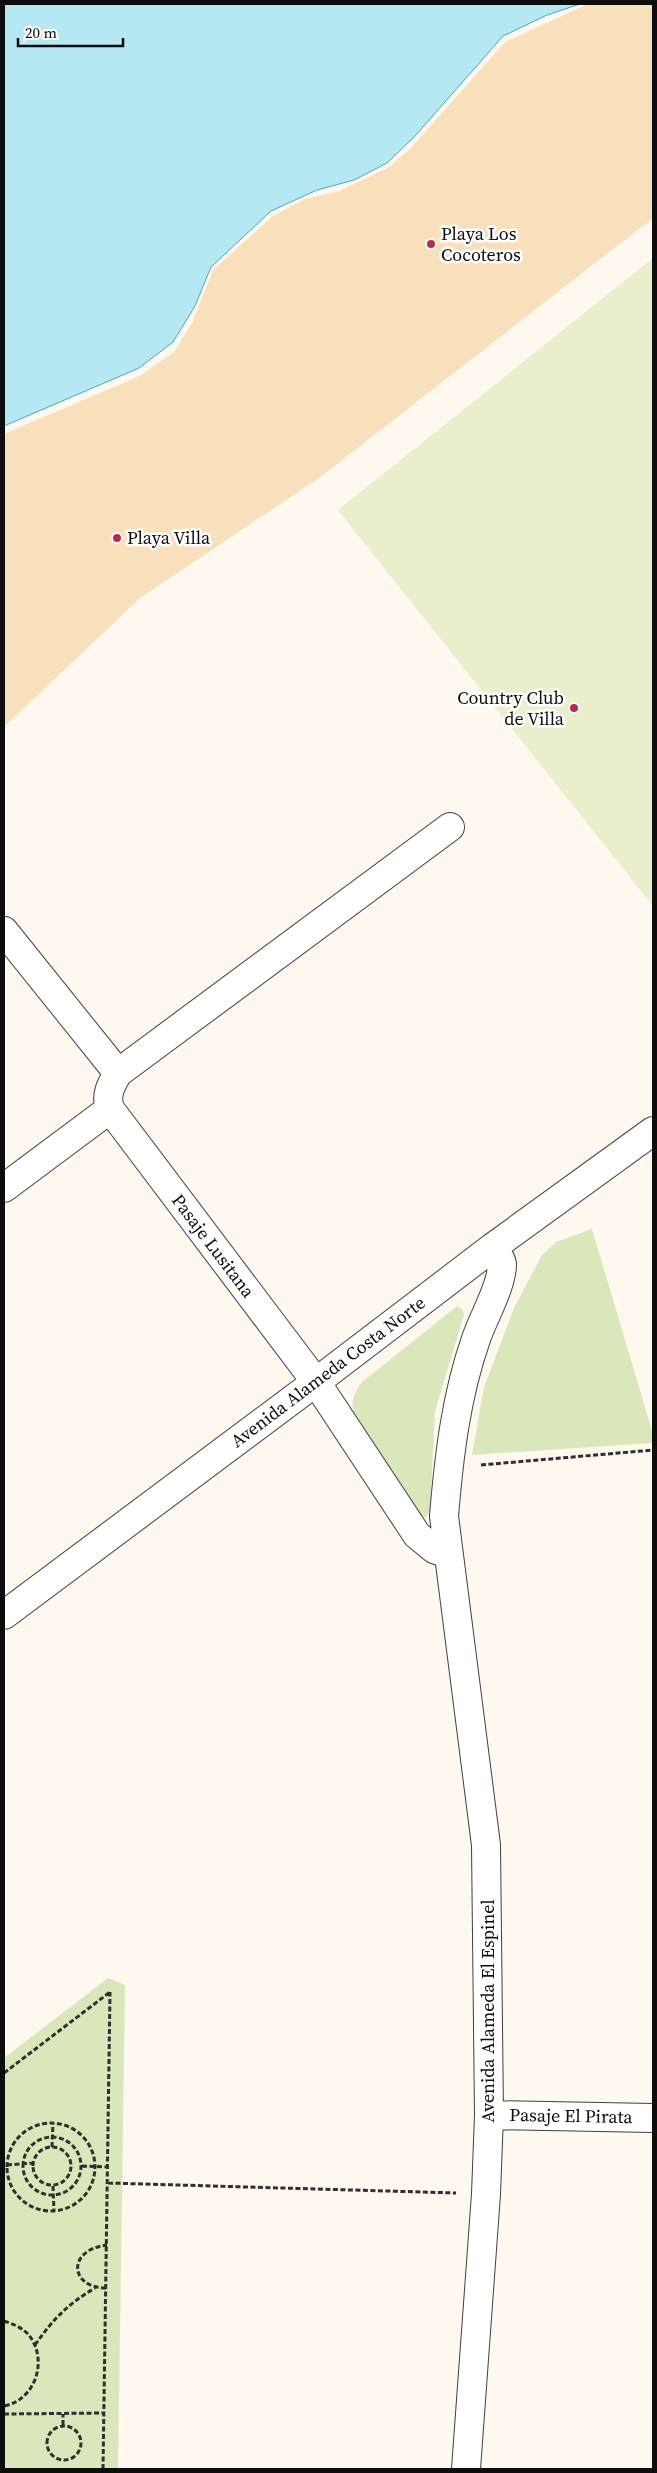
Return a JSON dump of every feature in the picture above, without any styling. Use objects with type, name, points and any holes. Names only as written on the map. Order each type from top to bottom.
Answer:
[{"type":"street","points":[[4,1188],[110,1109],[107,1101],[110,1087],[118,1073],[450,826]]},
{"type":"street","points":[[4,931],[118,1073]]},
{"type":"street","name":"Pasaje Lusitana","points":[[110,1109],[316,1382]]},
{"type":"street","name":"Avenida Alameda Costa Norte","points":[[4,1615],[493,1247],[653,1131]]},
{"type":"street","name":"Avenida Alameda El Espinel","points":[[466,2469],[486,2194],[489,2115],[486,1845],[444,1516],[448,1467],[458,1402],[475,1340],[500,1278],[502,1262],[493,1247]]},
{"type":"street","points":[[316,1382],[417,1535],[434,1549],[448,1554]]},
{"type":"street","name":"Pasaje El Pirata","points":[[489,2115],[653,2118]]},
{"type":"path","points":[[448,1467],[653,1450]]},
{"type":"path","points":[[4,2073],[110,1992],[103,2469]]},
{"type":"path","points":[[52,2147],[53,2123]]},
{"type":"path","points":[[53,2123],[74,2129],[86,2139],[93,2152],[95,2166],[93,2181],[86,2194],[76,2203],[64,2209],[36,2209],[24,2202],[14,2192],[7,2164],[11,2149],[19,2137],[31,2128],[53,2123]]},
{"type":"path","points":[[52,2137],[61,2138],[76,2148],[82,2166],[80,2176],[75,2185],[68,2192],[54,2195],[38,2192],[30,2185],[25,2177],[23,2164],[28,2149],[34,2143],[52,2137]]},
{"type":"path","points":[[52,2147],[66,2152],[71,2165],[69,2176],[64,2181],[53,2186],[36,2179],[33,2174],[33,2163],[36,2155],[41,2150],[52,2147]]},
{"type":"path","points":[[7,2164],[33,2163]]},
{"type":"path","points":[[82,2166],[108,2167]]},
{"type":"path","points":[[108,2183],[486,2194]]},
{"type":"path","points":[[53,2186],[54,2210]]},
{"type":"path","points":[[106,2288],[95,2288],[84,2282],[80,2275],[79,2262],[87,2250],[107,2245]]},
{"type":"path","points":[[35,2345],[52,2320],[75,2300],[95,2288]]},
{"type":"path","points":[[4,2321],[16,2325],[27,2334],[35,2345],[39,2358],[38,2372],[32,2386],[22,2398],[4,2406]]},
{"type":"path","points":[[4,2414],[104,2413]]},
{"type":"path","points":[[63,2414],[63,2426]]},
{"type":"path","points":[[63,2426],[74,2428],[81,2437],[81,2448],[74,2458],[57,2460],[48,2451],[49,2434],[57,2427],[63,2426]]},
{"type":"green space","name":"Country Club de Villa","points":[[653,258],[653,906],[338,510]]},
{"type":"green space","points":[[592,1229],[653,1434],[653,1443],[472,1455],[484,1387],[514,1308],[542,1255],[556,1242]]},
{"type":"green space","points":[[457,1306],[462,1309],[464,1315],[435,1411],[430,1511],[426,1517],[422,1517],[356,1421],[353,1401],[362,1382]]},
{"type":"green space","points":[[108,1978],[125,1985],[118,2469],[4,2469],[4,2058]]},
{"type":"sand","name":"Playa Los Cocoteros","points":[[588,4],[653,4],[653,218],[319,478],[140,598],[4,727],[4,434],[140,376],[174,352],[192,323],[213,270],[273,216],[305,199],[340,191],[389,167],[411,148],[505,42]]},
{"type":"water","points":[[4,4],[580,4],[547,15],[503,36],[415,136],[387,163],[354,180],[317,190],[271,211],[211,267],[195,306],[173,342],[139,368],[4,426]]},
{"type":"place","name":"Playa Los Cocoteros","points":[[431,244]]},
{"type":"place","name":"Playa Villa","points":[[117,538]]},
{"type":"place","name":"Country Club de Villa","points":[[574,708]]}]
